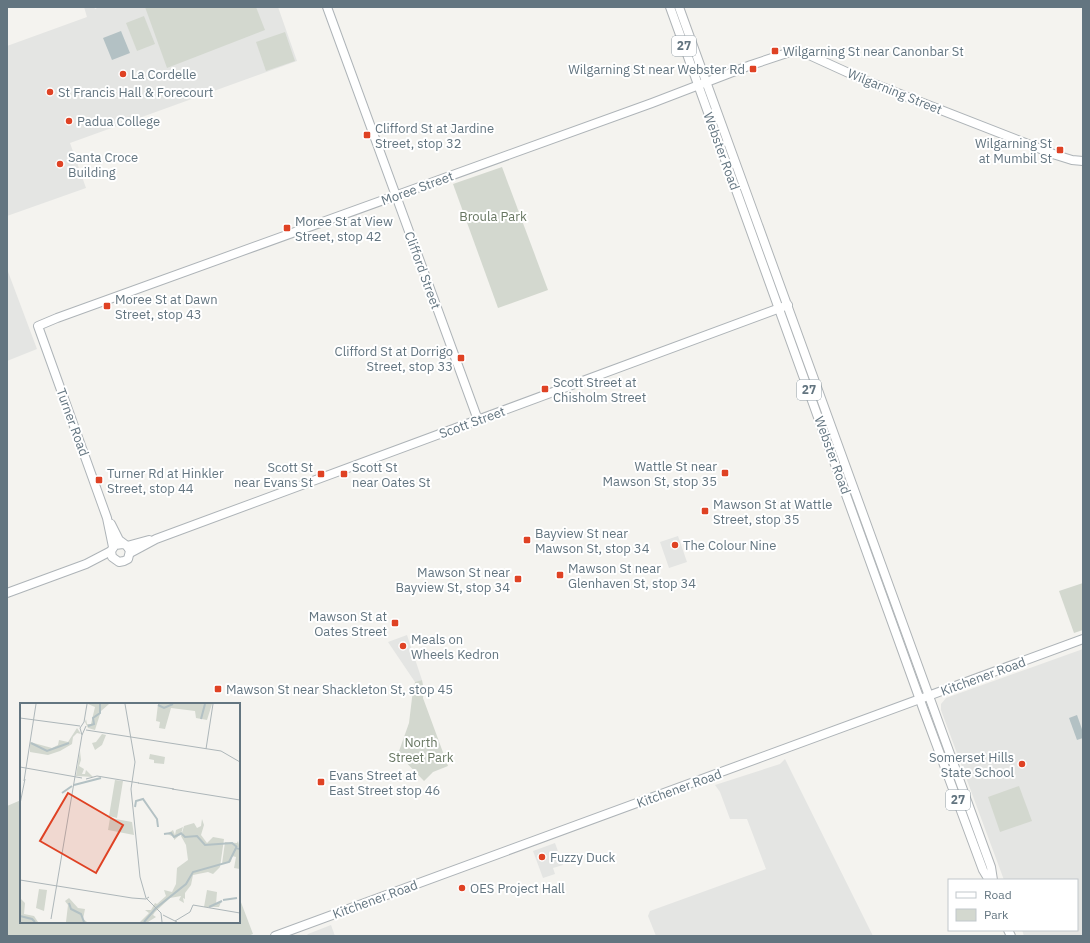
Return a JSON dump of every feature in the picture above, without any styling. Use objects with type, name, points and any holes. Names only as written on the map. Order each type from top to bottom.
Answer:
[{"type":"street","name":"Clifford Street","points":[[327,7],[478,420]]},
{"type":"street","name":"Webster Road","points":[[670,7],[920,699],[983,870],[988,879]]},
{"type":"street","name":"Webster Road","points":[[679,7],[991,867],[993,879]]},
{"type":"street","name":"Wilgarning Street","points":[[707,82],[785,53],[803,53],[864,80],[1049,152],[1072,160],[1083,161]]},
{"type":"street","name":"Moree Street","points":[[38,326],[707,82]]},
{"type":"street","name":"Scott Street","points":[[126,548],[156,539],[788,305]]},
{"type":"street","name":"Turner Road","points":[[38,326],[107,518],[112,557],[114,560]]},
{"type":"street","name":"Turner Road","points":[[107,518],[126,548]]},
{"type":"street","points":[[7,593],[86,564],[112,549],[117,544],[126,548],[128,558],[124,562],[114,560],[86,564]]},
{"type":"street","name":"Kitchener Road","points":[[275,936],[718,773],[814,736],[1083,639]]},
{"type":"shaded area","name":"Padua College","points":[[84,7],[94,7],[95,9],[99,7],[278,7],[297,61],[70,143],[86,188],[7,216],[7,46],[87,17]]},
{"type":"shaded area","points":[[121,31],[130,53],[112,60],[103,38]]},
{"type":"shaded area","points":[[7,269],[37,349],[7,361]]},
{"type":"shaded area","points":[[678,536],[687,562],[669,568],[660,542]]},
{"type":"shaded area","points":[[407,635],[422,680],[415,682],[388,642]]},
{"type":"shaded area","name":"Somerset Hills State School","points":[[1083,649],[1083,936],[1024,936],[1022,931],[1078,931],[1078,879],[1004,879],[941,710],[941,704],[946,698]]},
{"type":"shaded area","points":[[1077,715],[1083,732],[1083,738],[1077,740],[1069,718]]},
{"type":"shaded area","points":[[785,759],[873,936],[656,936],[648,916],[650,911],[766,869],[747,819],[730,819],[720,792],[715,785],[780,764]]},
{"type":"shaded area","points":[[555,843],[563,865],[553,868],[555,874],[543,878],[533,851]]},
{"type":"shaded area","points":[[331,925],[335,936],[306,936],[308,934]]},
{"type":"green space","points":[[145,7],[256,7],[265,30],[167,68]]},
{"type":"green space","points":[[144,16],[155,44],[137,51],[126,23]]},
{"type":"green space","points":[[285,32],[295,61],[266,71],[256,42]]},
{"type":"green space","name":"Broula Park","points":[[502,167],[548,290],[498,308],[453,184]]},
{"type":"green space","points":[[1083,583],[1083,630],[1074,633],[1059,591]]},
{"type":"green space","name":"North Street Park","points":[[422,680],[424,690],[423,698],[448,766],[433,772],[424,781],[398,754],[409,723],[415,682]]},
{"type":"green space","points":[[1019,786],[1032,821],[1000,832],[988,797]]},
{"type":"green space","points":[[20,800],[20,923],[240,923],[240,900],[253,934],[248,936],[7,936],[7,806]]},
{"type":"place","name":"Wilgarning St near Canonbar St","points":[[775,51]]},
{"type":"place","name":"Wilgarning St near Webster Rd","points":[[753,69]]},
{"type":"place","name":"La Cordelle","points":[[123,74]]},
{"type":"place","name":"St Francis Hall & Forecourt","points":[[50,92]]},
{"type":"place","name":"Padua College","points":[[69,121]]},
{"type":"place","name":"Clifford St at Jardine Street, stop 32","points":[[367,135]]},
{"type":"place","name":"Wilgarning St at Mumbil St","points":[[1060,150]]},
{"type":"place","name":"Santa Croce Building","points":[[60,164]]},
{"type":"place","name":"Moree St at View Street, stop 42","points":[[287,228]]},
{"type":"place","name":"Moree St at Dawn Street, stop 43","points":[[107,306]]},
{"type":"place","name":"Clifford St at Dorrigo Street, stop 33","points":[[461,358]]},
{"type":"place","name":"Scott Street at Chisholm Street","points":[[545,389]]},
{"type":"place","name":"Wattle St near Mawson St, stop 35","points":[[725,473]]},
{"type":"place","name":"Scott St near Evans St","points":[[321,474]]},
{"type":"place","name":"Scott St near Oates St","points":[[344,474]]},
{"type":"place","name":"Turner Rd at Hinkler Street, stop 44","points":[[99,480]]},
{"type":"place","name":"Mawson St at Wattle Street, stop 35","points":[[705,511]]},
{"type":"place","name":"Bayview St near Mawson St, stop 34","points":[[527,540]]},
{"type":"place","name":"The Colour Nine","points":[[675,545]]},
{"type":"place","name":"Mawson St near Glenhaven St, stop 34","points":[[560,575]]},
{"type":"place","name":"Mawson St near Bayview St, stop 34","points":[[518,579]]},
{"type":"place","name":"Mawson St at Oates Street","points":[[395,623]]},
{"type":"place","name":"Meals on Wheels Kedron","points":[[403,646]]},
{"type":"place","name":"Mawson St near Shackleton St, stop 45","points":[[218,689]]},
{"type":"place","name":"Somerset Hills State School","points":[[1022,764]]},
{"type":"place","name":"Evans Street at East Street stop 46","points":[[321,782]]},
{"type":"place","name":"Fuzzy Duck","points":[[542,857]]},
{"type":"place","name":"OES Project Hall","points":[[462,888]]}]
